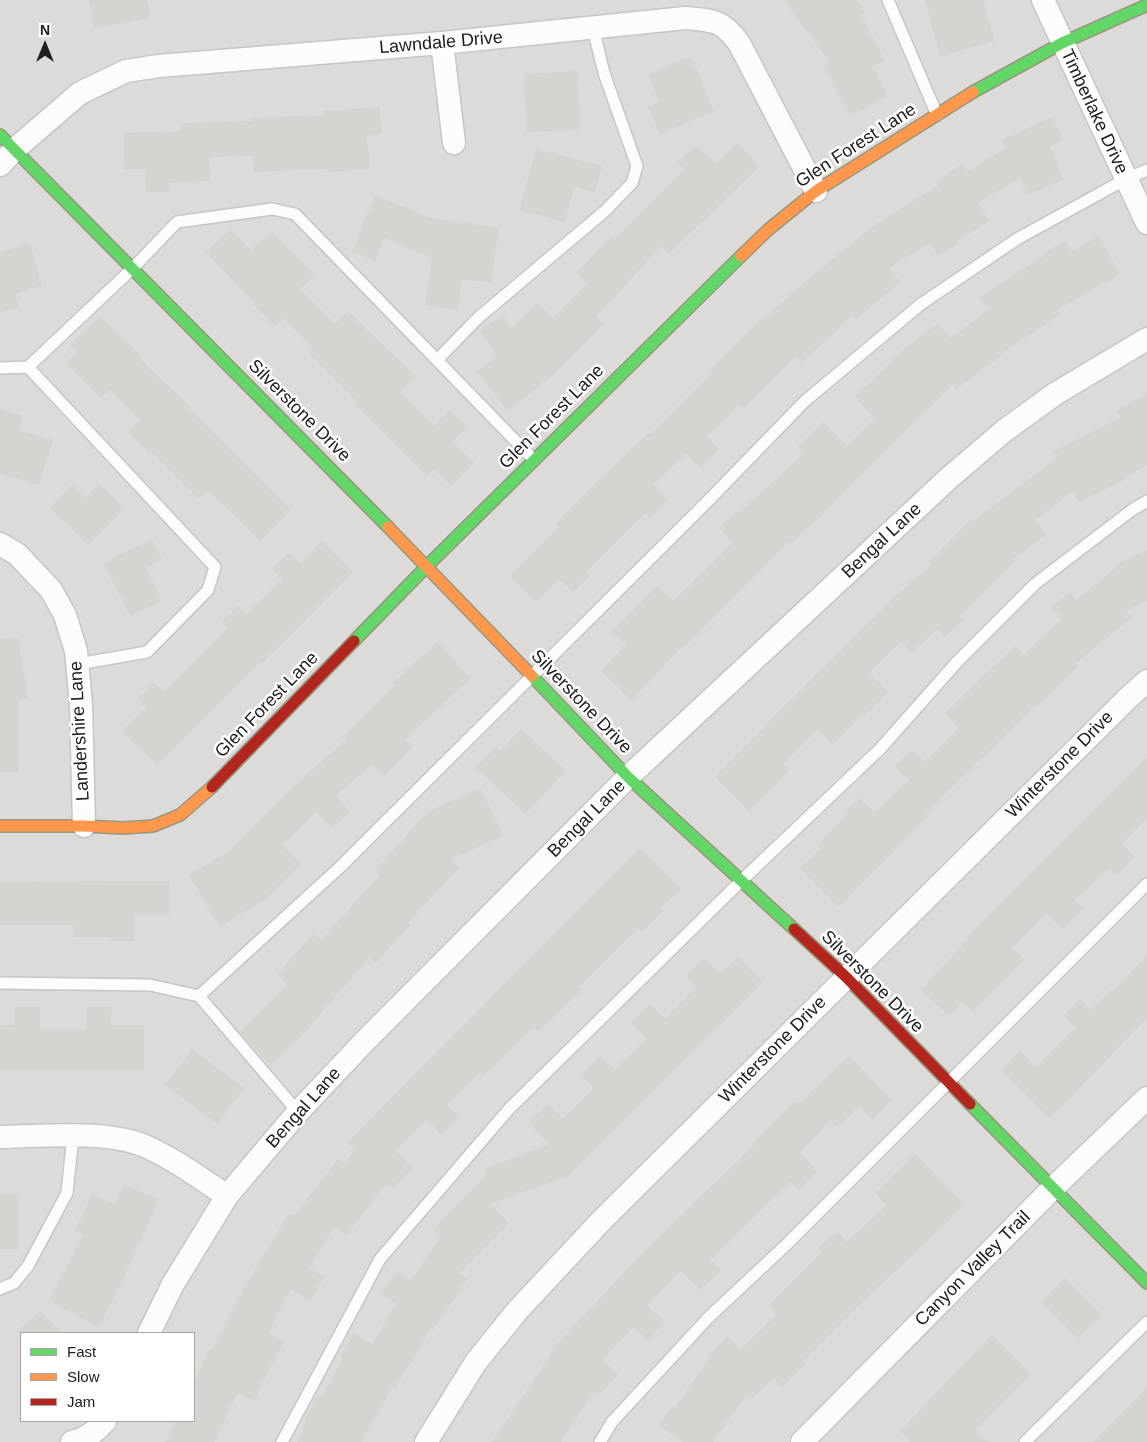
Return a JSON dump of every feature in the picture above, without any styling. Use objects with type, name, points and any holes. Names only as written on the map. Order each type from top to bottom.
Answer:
[{"type":"street","name":"Timberlake Drive","points":[[1043,0],[1147,223]]},
{"type":"street","name":"Glen Forest Lane","points":[[0,826],[123,828],[153,826],[180,815],[210,789],[427,566],[769,229],[816,191],[996,79],[1062,43],[1147,5]]},
{"type":"street","name":"Lawndale Drive","points":[[0,165],[8,142],[80,92],[126,71],[168,65],[442,43],[685,18],[714,21],[729,29],[739,43],[816,191]]},
{"type":"street","points":[[442,43],[454,143]]},
{"type":"street","name":"Silverstone Drive","points":[[8,142],[427,566],[628,777],[846,977],[1052,1189],[1147,1283]]},
{"type":"street","name":"Bengal Lane","points":[[149,1332],[173,1284],[227,1196],[298,1112],[363,1043],[628,777],[949,478],[1004,432],[1055,394],[1147,339]]},
{"type":"street","name":"Landershire Lane","points":[[0,544],[17,554],[51,590],[65,616],[76,651],[81,704],[84,826]]},
{"type":"street","name":"Winterstone Drive","points":[[426,1442],[476,1362],[517,1311],[601,1221],[1128,697],[1147,681]]},
{"type":"street","name":"Canyon Valley Trail","points":[[802,1442],[1052,1189],[1147,1098]]},
{"type":"street","points":[[0,1136],[102,1136],[124,1139],[144,1145],[182,1166],[227,1196]]},
{"type":"street","points":[[72,1442],[87,1437],[104,1422]]},
{"type":"lane","points":[[888,0],[937,115]]},
{"type":"lane","points":[[437,360],[478,318],[605,211],[632,183],[637,166],[604,72],[593,28]]},
{"type":"lane","points":[[199,996],[339,868],[692,518],[805,401],[920,304],[1017,239],[1126,179],[1147,170]]},
{"type":"lane","points":[[0,368],[28,367],[133,268],[177,222],[272,209],[295,214],[534,460]]},
{"type":"lane","points":[[28,367],[215,567],[208,590],[147,652],[78,664]]},
{"type":"lane","points":[[282,1442],[380,1259],[508,1109],[741,881],[880,749],[957,662],[1035,584],[1132,510],[1147,501]]},
{"type":"lane","points":[[600,1442],[612,1422],[709,1317],[786,1244],[1147,884]]},
{"type":"lane","points":[[0,983],[150,985],[199,996],[298,1112]]},
{"type":"lane","points":[[0,1289],[14,1283],[28,1266],[67,1193],[73,1136]]},
{"type":"lane","points":[[1025,1442],[1147,1322]]},
{"type":"shaded area","points":[[0,0],[1147,0],[1147,1442],[0,1442]]},
{"type":"building","points":[[89,0],[147,0],[151,18],[94,28]]},
{"type":"building","points":[[784,0],[856,0],[865,12],[861,15],[885,60],[873,67],[888,96],[851,116],[823,64],[829,61]]},
{"type":"building","points":[[925,0],[983,0],[995,41],[940,56]]},
{"type":"building","points":[[691,56],[714,111],[660,134],[648,107],[659,102],[648,74]]},
{"type":"building","points":[[578,71],[580,130],[526,132],[524,74]]},
{"type":"building","points":[[380,107],[382,134],[367,136],[370,169],[328,172],[328,169],[253,172],[253,156],[209,157],[210,181],[169,183],[169,192],[146,192],[145,169],[124,169],[123,133],[181,131],[181,123],[252,121],[252,118],[324,115],[324,111]]},
{"type":"building","points":[[1052,117],[1063,140],[1050,146],[1064,179],[1027,195],[1020,178],[978,203],[989,221],[957,241],[958,243],[938,256],[930,243],[889,268],[901,282],[856,319],[853,315],[801,363],[795,356],[743,408],[739,404],[707,437],[719,449],[701,468],[686,453],[653,485],[669,500],[650,518],[645,513],[586,572],[590,576],[573,592],[559,579],[536,602],[510,576],[559,527],[556,523],[597,482],[649,433],[651,434],[710,375],[707,373],[749,331],[805,282],[876,224],[939,185],[936,181],[963,164],[967,172],[1006,148],[1002,140]]},
{"type":"building","points":[[737,143],[760,166],[669,254],[661,246],[596,317],[603,324],[550,377],[508,411],[477,372],[497,356],[480,330],[503,315],[511,329],[538,303],[553,318],[588,283],[577,273],[611,236],[615,239],[685,169],[678,162],[696,145],[716,164]]},
{"type":"building","points":[[536,149],[602,166],[595,192],[574,187],[565,222],[519,210]]},
{"type":"building","points":[[375,195],[431,218],[499,228],[491,283],[462,279],[458,310],[425,305],[432,258],[384,238],[375,261],[352,251]]},
{"type":"building","points":[[231,229],[251,250],[271,232],[315,275],[300,289],[335,324],[348,311],[416,377],[400,392],[434,426],[450,410],[467,427],[452,442],[474,463],[451,486],[434,469],[427,476],[354,403],[356,400],[308,352],[313,347],[283,318],[275,326],[252,304],[254,302],[206,252]]},
{"type":"building","points":[[1098,236],[1120,274],[1057,310],[1060,315],[1000,354],[1001,356],[956,389],[953,384],[832,503],[833,505],[790,544],[788,542],[631,700],[601,671],[626,644],[612,631],[658,586],[673,601],[733,543],[719,528],[737,511],[739,513],[804,454],[798,447],[823,422],[847,446],[875,418],[855,397],[904,349],[938,323],[950,338],[989,310],[980,297],[1045,255],[1044,253],[1065,241],[1071,252]]},
{"type":"building","points":[[30,243],[42,286],[15,294],[19,307],[0,313],[0,252]]},
{"type":"building","points":[[100,316],[142,357],[140,359],[291,510],[260,541],[208,490],[199,499],[150,450],[148,452],[128,432],[140,419],[110,390],[101,398],[66,363],[77,352],[70,345]]},
{"type":"building","points":[[1147,394],[1147,465],[1125,477],[1126,479],[1079,502],[1073,491],[1035,520],[1046,535],[1012,560],[1014,562],[960,616],[964,620],[945,637],[937,629],[912,653],[901,641],[869,673],[888,692],[833,744],[818,729],[783,764],[789,770],[749,811],[715,777],[876,614],[931,564],[929,562],[971,519],[973,521],[1057,458],[1054,451],[1121,417],[1117,410]]},
{"type":"building","points":[[0,409],[23,416],[19,430],[53,440],[39,485],[0,474]]},
{"type":"building","points":[[99,484],[124,509],[88,545],[50,508],[72,485],[85,498]]},
{"type":"building","points":[[152,539],[162,559],[146,568],[162,601],[130,616],[103,563]]},
{"type":"building","points":[[322,541],[353,572],[157,765],[122,731],[146,707],[137,699],[154,683],[164,692],[227,629],[221,623],[239,605],[247,614],[282,580],[272,569],[290,552],[301,563]]},
{"type":"building","points":[[1147,550],[1147,601],[1126,610],[1132,617],[1075,664],[1078,666],[925,814],[928,816],[839,907],[800,868],[821,848],[817,845],[847,815],[844,813],[860,798],[875,813],[909,780],[895,766],[912,750],[925,762],[959,728],[945,713],[1015,646],[1024,655],[1061,619],[1051,607],[1070,592],[1076,600],[1118,566],[1117,564]]},
{"type":"building","points":[[18,637],[28,698],[19,700],[19,772],[0,772],[0,639]]},
{"type":"building","points":[[437,642],[471,678],[405,739],[413,746],[383,776],[371,765],[336,795],[350,812],[332,828],[316,811],[282,845],[301,864],[266,899],[220,927],[189,875],[231,850],[294,786],[346,740],[343,737],[395,685],[393,683]]},
{"type":"building","points":[[521,729],[566,771],[525,814],[476,767],[496,747],[500,751]]},
{"type":"building","points":[[1147,758],[1147,818],[1122,844],[1134,856],[1117,875],[1109,868],[1075,900],[1084,908],[1062,929],[1046,913],[1012,947],[1024,959],[973,1011],[962,1002],[949,1016],[921,990],[969,938],[967,937]]},
{"type":"building","points":[[481,788],[503,836],[451,859],[459,867],[408,923],[410,925],[376,963],[370,958],[313,1024],[270,1066],[240,1032],[288,985],[277,974],[314,934],[321,940],[380,875],[375,870],[429,811]]},
{"type":"building","points":[[640,848],[681,889],[661,908],[663,911],[642,932],[638,928],[580,986],[582,989],[538,1032],[533,1027],[483,1077],[479,1073],[447,1105],[459,1117],[442,1135],[426,1120],[395,1151],[413,1168],[392,1189],[386,1184],[346,1235],[335,1226],[309,1268],[325,1277],[310,1301],[291,1289],[268,1334],[284,1342],[273,1365],[271,1364],[255,1401],[237,1393],[215,1442],[166,1442],[174,1422],[195,1422],[195,1381],[209,1349],[212,1350],[248,1281],[289,1214],[294,1216],[338,1159],[344,1163],[355,1150],[348,1142]]},
{"type":"building","points":[[169,881],[169,915],[134,915],[134,941],[111,941],[111,937],[73,937],[73,925],[0,925],[0,882]]},
{"type":"building","points":[[1147,955],[1147,1018],[1050,1118],[1001,1070],[1020,1051],[1036,1067],[1076,1027],[1064,1015],[1080,999],[1091,1010],[1113,988],[1115,989]]},
{"type":"building","points":[[738,957],[763,982],[566,1177],[490,1204],[509,1223],[459,1273],[468,1279],[433,1330],[431,1328],[395,1389],[392,1387],[362,1442],[297,1442],[306,1422],[304,1421],[317,1396],[321,1398],[343,1358],[340,1356],[353,1333],[372,1344],[396,1304],[380,1294],[397,1271],[411,1280],[441,1237],[433,1229],[486,1176],[484,1169],[549,1144],[529,1123],[548,1104],[563,1119],[594,1088],[581,1075],[600,1056],[615,1070],[647,1039],[631,1023],[650,1004],[665,1019],[697,987],[686,976],[704,958],[720,974]]},
{"type":"building","points":[[14,1007],[40,1007],[40,1029],[86,1029],[87,1007],[112,1007],[111,1025],[144,1025],[144,1070],[0,1070],[0,1025],[14,1025]]},
{"type":"building","points":[[192,1049],[244,1088],[217,1124],[165,1085]]},
{"type":"building","points":[[850,1056],[891,1100],[872,1119],[860,1106],[837,1127],[831,1120],[799,1152],[817,1171],[799,1190],[790,1181],[710,1260],[721,1270],[700,1290],[680,1270],[647,1306],[665,1322],[648,1340],[634,1327],[602,1360],[618,1375],[599,1395],[595,1391],[561,1442],[492,1442],[553,1351],[551,1350],[644,1252],[754,1145],[752,1144],[795,1101],[798,1104]]},
{"type":"building","points":[[915,1154],[965,1205],[856,1308],[803,1361],[805,1364],[782,1387],[773,1378],[751,1399],[747,1394],[713,1442],[683,1442],[659,1425],[672,1407],[674,1409],[709,1356],[728,1337],[740,1350],[777,1314],[768,1306],[822,1252],[818,1248],[837,1231],[847,1242],[887,1205],[875,1193]]},
{"type":"building","points":[[124,1184],[159,1200],[127,1273],[99,1327],[49,1301],[83,1235],[75,1231],[92,1194],[115,1204]]},
{"type":"building","points":[[0,1194],[19,1194],[19,1249],[0,1249]]},
{"type":"building","points":[[1065,1278],[1102,1315],[1078,1338],[1041,1302]]},
{"type":"building","points":[[40,1311],[61,1332],[20,1332],[16,1333]]},
{"type":"building","points":[[992,1335],[1031,1374],[975,1430],[988,1442],[911,1442],[900,1431]]},
{"type":"building","points":[[1147,1388],[1147,1442],[1093,1442]]},
{"type":"traffic: fast","points":[[973,92],[1062,43],[1147,5]]},
{"type":"traffic: fast","points":[[0,135],[388,527]]},
{"type":"traffic: fast","points":[[354,641],[427,566],[741,256]]},
{"type":"traffic: fast","points":[[532,676],[628,777],[794,929]]},
{"type":"traffic: fast","points":[[970,1104],[1147,1283]]},
{"type":"traffic: slow","points":[[741,256],[769,229],[816,191],[973,92]]},
{"type":"traffic: slow","points":[[388,527],[532,676]]},
{"type":"traffic: slow","points":[[0,826],[123,828],[153,826],[180,815],[212,787]]},
{"type":"traffic: jam","points":[[212,787],[354,641]]},
{"type":"traffic: jam","points":[[794,929],[846,977],[970,1104]]}]
